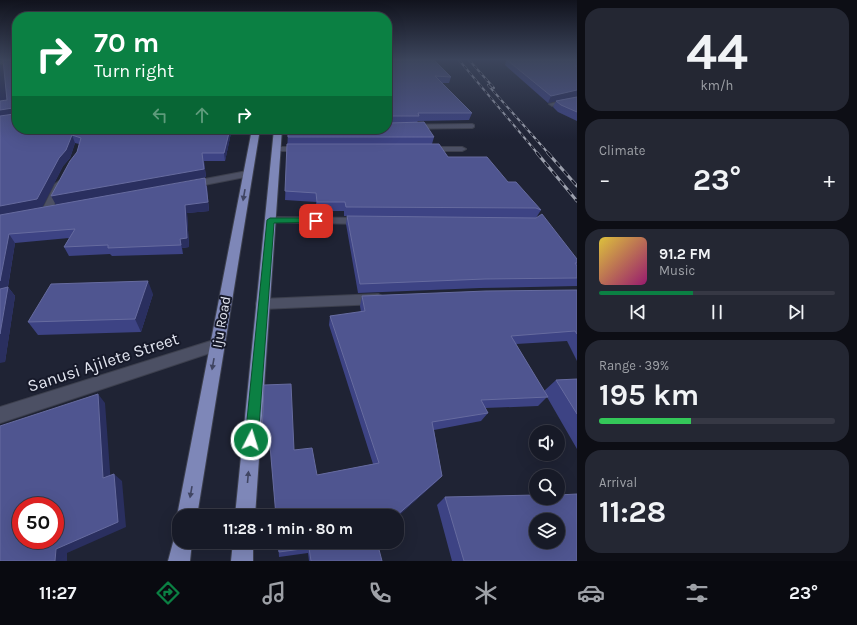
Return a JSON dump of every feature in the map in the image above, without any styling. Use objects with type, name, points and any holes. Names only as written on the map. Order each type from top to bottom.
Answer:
[{"type":"main road","name":"Iju Road","points":[[188,509],[255,134]]},
{"type":"main road","points":[[246,509],[278,134]]},
{"type":"main road","points":[[179,561],[181,549]]},
{"type":"main road","points":[[242,561],[243,549]]},
{"type":"street","points":[[552,104],[577,99]]},
{"type":"street","points":[[392,127],[472,126]]},
{"type":"street","points":[[276,149],[312,149]]},
{"type":"street","points":[[415,149],[462,149]]},
{"type":"street","points":[[61,209],[42,212],[65,173]]},
{"type":"street","points":[[177,187],[247,174]]},
{"type":"street","points":[[270,220],[373,221]]},
{"type":"street","points":[[262,304],[394,298]]},
{"type":"street","name":"Sanusi Ajilete Street","points":[[0,415],[217,345]]},
{"type":"shaded area","points":[[0,86],[12,86],[12,112],[0,114]]},
{"type":"building","points":[[6,86],[12,86],[12,108],[0,110],[0,101],[7,100]]},
{"type":"building","points":[[392,86],[445,86],[472,113],[418,113],[419,116],[392,116]]},
{"type":"building","points":[[539,86],[577,86],[577,90],[551,96]]},
{"type":"building","points":[[577,97],[577,112],[561,105],[556,101]]},
{"type":"building","points":[[12,114],[12,134],[229,134],[224,153],[202,153],[204,169],[51,196],[70,161],[77,152],[81,138],[72,135],[66,150],[59,158],[37,199],[0,206],[0,116]]},
{"type":"building","points":[[424,122],[434,137],[288,137],[288,134],[392,134],[392,123]]},
{"type":"building","points":[[287,144],[439,144],[448,157],[487,157],[508,182],[516,182],[541,210],[536,208],[346,207],[345,202],[317,202],[316,193],[285,191]]},
{"type":"building","points":[[205,178],[208,202],[185,205],[187,238],[180,239],[181,245],[108,248],[108,245],[64,247],[75,229],[9,234],[0,281],[0,215]]},
{"type":"building","points":[[542,214],[577,259],[577,263],[575,263],[577,266],[577,278],[485,279],[360,284],[347,216],[536,218]]},
{"type":"building","points":[[148,281],[135,319],[28,322],[51,284]]},
{"type":"building","points":[[8,287],[0,334],[0,289]]},
{"type":"building","points":[[577,290],[577,334],[575,331],[511,336],[548,397],[481,400],[488,413],[432,422],[442,476],[404,509],[275,509],[269,434],[262,434],[264,385],[291,384],[294,450],[312,448],[317,475],[379,463],[330,316],[365,311],[362,296],[486,291]]},
{"type":"building","points":[[577,379],[577,414],[556,380]]},
{"type":"building","points":[[98,394],[103,478],[114,474],[118,522],[64,546],[64,497],[12,497],[12,549],[56,549],[55,561],[0,561],[0,426]]},
{"type":"building","points":[[577,494],[577,561],[464,561],[445,497],[529,495],[529,505],[565,505],[565,495]]},
{"type":"building","points":[[279,549],[302,549],[279,552]]},
{"type":"building","points":[[309,549],[379,549],[382,561],[311,561]]},
{"type":"railway","points":[[481,86],[538,154]]},
{"type":"railway","points":[[489,86],[549,154]]},
{"type":"railway","points":[[537,153],[577,201]]},
{"type":"railway","points":[[548,153],[577,186]]},
{"type":"route","points":[[251,440],[270,220],[316,221]]}]
